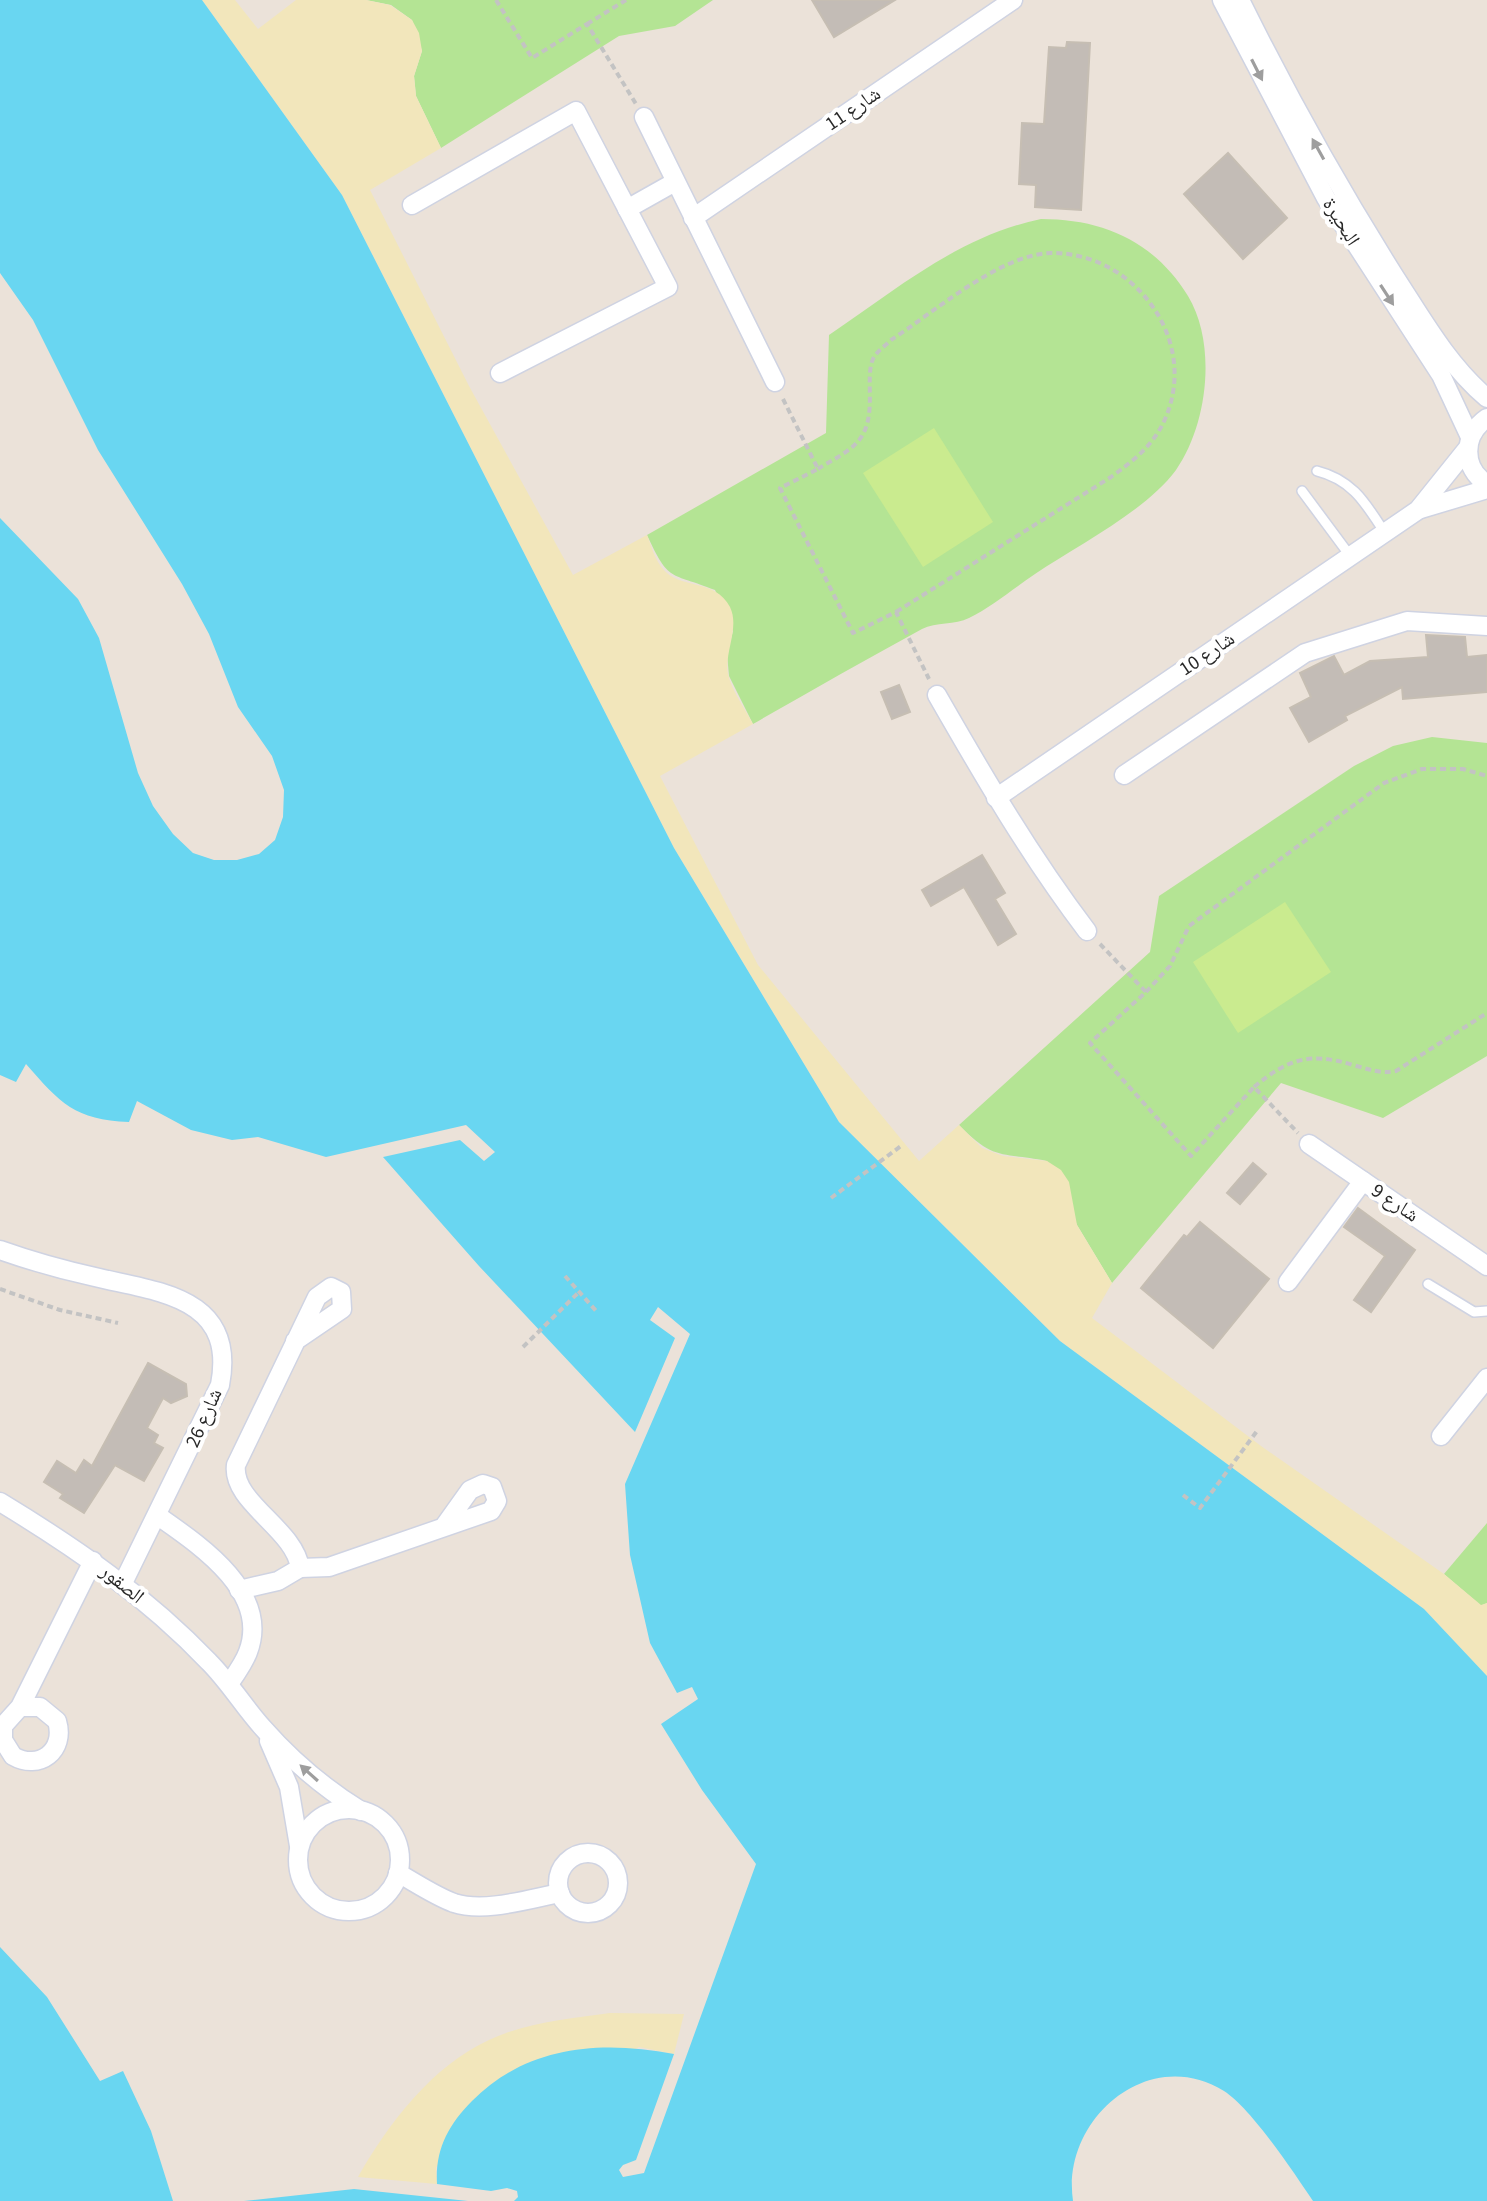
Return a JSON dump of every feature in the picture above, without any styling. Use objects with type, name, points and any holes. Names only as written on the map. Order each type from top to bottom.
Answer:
[{"type":"street","name":"شارع 11","points":[[693,218],[1013,0]]},
{"type":"street","name":"البحيرة","points":[[1222,0],[1326,198],[1441,375],[1469,443],[1473,471],[1487,487]]},
{"type":"street","name":"البحيرة","points":[[1240,0],[1340,189],[1438,343],[1465,378],[1487,398]]},
{"type":"street","points":[[412,205],[576,111],[668,287],[500,373]]},
{"type":"street","points":[[644,117],[775,382]]},
{"type":"street","points":[[627,209],[675,182]]},
{"type":"street","name":"شارع 10","points":[[1418,510],[1487,418]]},
{"type":"street","name":"شارع 10","points":[[996,798],[1418,510],[1487,487]]},
{"type":"street","points":[[1124,775],[1305,653],[1407,621],[1487,626]]},
{"type":"street","points":[[937,695],[1041,871],[1087,931]]},
{"type":"street","name":"شارع 9","points":[[1309,1144],[1485,1262]]},
{"type":"street","points":[[1288,1282],[1363,1181]]},
{"type":"street","name":"شارع 26","points":[[0,1250],[64,1270],[171,1293],[193,1305],[214,1330],[222,1357],[220,1385],[123,1583]]},
{"type":"street","points":[[295,1341],[236,1465],[235,1475],[294,1549],[300,1568]]},
{"type":"street","points":[[1441,1436],[1487,1378]]},
{"type":"street","name":"الصقور","points":[[0,1502],[123,1583],[229,1684],[263,1727],[328,1790],[361,1811]]},
{"type":"street","points":[[158,1516],[219,1561],[239,1590],[249,1620],[251,1644],[229,1684]]},
{"type":"street","points":[[239,1590],[278,1581],[300,1568],[329,1567],[445,1525]]},
{"type":"street","points":[[20,1707],[93,1561]]},
{"type":"street","name":"الصقور","points":[[263,1727],[289,1787],[299,1847]]},
{"type":"street","points":[[361,1811],[382,1821],[395,1839],[398,1873],[388,1894],[369,1907],[335,1910],[307,1891],[298,1870],[299,1847],[310,1827],[328,1813],[361,1811]]},
{"type":"street","points":[[398,1873],[453,1902],[466,1905],[493,1905],[560,1893]]},
{"type":"lane","points":[[1317,471],[1339,476],[1351,486],[1385,533]]},
{"type":"lane","points":[[1302,491],[1351,557]]},
{"type":"lane","points":[[1428,1284],[1474,1312],[1487,1311]]},
{"type":"path","points":[[496,0],[532,58],[626,0]]},
{"type":"path","points":[[587,24],[644,117]]},
{"type":"path","points":[[1049,253],[1089,257],[1125,275],[1153,304],[1170,340],[1174,380],[1165,419],[1143,453],[1111,477],[896,612],[853,633],[780,488],[818,469],[853,447],[863,435],[869,414],[872,361],[877,354],[891,340],[1010,262],[1049,253]]},
{"type":"path","points":[[775,382],[818,469]]},
{"type":"path","points":[[896,612],[937,695]]},
{"type":"path","points":[[1487,776],[1463,769],[1422,769],[1384,783],[1189,926],[1170,966],[1090,1043],[1191,1156],[1269,1074],[1312,1056],[1384,1073],[1396,1071],[1487,1013]]},
{"type":"path","points":[[1087,931],[1146,992]]},
{"type":"path","points":[[1254,1087],[1309,1144]]},
{"type":"path","points":[[831,1198],[901,1146]]},
{"type":"path","points":[[565,1276],[598,1313]]},
{"type":"path","points":[[0,1289],[60,1310],[118,1323]]},
{"type":"path","points":[[523,1347],[580,1291]]},
{"type":"path","points":[[1183,1495],[1200,1508],[1257,1431]]},
{"type":"green space","points":[[366,0],[713,0],[675,26],[619,36],[441,148],[416,96],[414,76],[422,51],[412,20],[391,5]]},
{"type":"green space","points":[[1041,219],[1085,223],[1125,237],[1159,261],[1188,296],[1203,337],[1205,384],[1202,407],[1187,451],[1163,485],[1130,513],[986,608],[964,620],[922,629],[753,724],[729,676],[727,654],[733,631],[715,590],[672,574],[647,535],[826,433],[829,335],[956,251],[1011,227]]},
{"type":"green space","points":[[934,428],[993,522],[923,567],[863,473]]},
{"type":"green space","points":[[1432,737],[1487,743],[1487,1056],[1383,1118],[1281,1083],[1112,1283],[1077,1225],[1047,1161],[990,1150],[959,1125],[1150,952],[1159,896],[1354,766],[1393,746]]},
{"type":"green space","points":[[1285,902],[1331,972],[1238,1033],[1193,962]]},
{"type":"green space","points":[[1487,1523],[1487,1603],[1481,1606],[1444,1574]]},
{"type":"sand","points":[[202,0],[235,0],[258,29],[296,0],[366,0],[390,5],[412,20],[419,33],[422,51],[414,76],[416,96],[441,148],[370,190],[469,386],[573,575],[647,535],[663,569],[679,580],[716,592],[730,607],[733,632],[728,674],[753,724],[660,776],[758,965],[919,1161],[959,1125],[982,1148],[1003,1156],[1047,1161],[1061,1170],[1069,1182],[1077,1225],[1112,1283],[1092,1318],[1261,1446],[1444,1574],[1481,1605],[1487,1603],[1487,1676],[1424,1609],[1060,1341],[839,1122],[674,848],[342,195]]},
{"type":"sand","points":[[610,2013],[684,2014],[674,2054],[639,2047],[436,2167],[437,2184],[358,2177],[413,2098],[468,2051],[518,2029]]},
{"type":"water","points":[[0,0],[202,0],[342,195],[674,848],[839,1122],[1060,1341],[1424,1609],[1487,1676],[1487,2201],[1313,2201],[1272,2142],[1235,2100],[1224,2091],[1195,2079],[1167,2077],[1140,2084],[1116,2098],[1095,2118],[1081,2143],[1073,2171],[1073,2201],[514,2201],[518,2197],[517,2191],[507,2188],[491,2191],[437,2184],[438,2160],[445,2139],[456,2119],[472,2101],[516,2068],[540,2058],[592,2048],[674,2054],[636,2160],[619,2170],[623,2177],[644,2173],[756,1864],[702,1790],[661,1724],[698,1699],[692,1687],[677,1693],[650,1643],[630,1555],[625,1484],[690,1334],[658,1307],[650,1320],[675,1338],[635,1432],[479,1266],[383,1157],[460,1140],[484,1161],[495,1152],[466,1125],[326,1157],[258,1137],[232,1140],[191,1130],[137,1101],[129,1122],[95,1118],[59,1099],[26,1064],[16,1082],[0,1075],[0,518],[78,599],[99,638],[138,773],[153,806],[173,834],[193,853],[214,860],[237,860],[259,854],[275,840],[283,817],[284,790],[272,756],[238,707],[209,634],[182,584],[98,450],[33,320],[0,273]]},
{"type":"water","points":[[0,1947],[47,1997],[100,2081],[123,2071],[151,2131],[173,2201],[0,2201]]},
{"type":"water","points":[[354,2189],[468,2201],[244,2201]]},
{"type":"building","points":[[812,0],[895,0],[834,37]]},
{"type":"building","points":[[1067,42],[1090,43],[1081,210],[1035,207],[1036,185],[1019,184],[1022,123],[1044,124],[1049,47],[1066,48]]},
{"type":"building","points":[[1228,153],[1287,218],[1243,259],[1184,194]]},
{"type":"building","points":[[1426,635],[1465,637],[1467,657],[1487,655],[1487,692],[1403,699],[1402,687],[1345,716],[1347,720],[1309,742],[1290,708],[1311,697],[1300,673],[1334,656],[1344,675],[1370,661],[1428,657]]},
{"type":"building","points":[[899,685],[910,712],[892,719],[881,692]]},
{"type":"building","points":[[982,855],[1005,893],[995,899],[1016,934],[998,945],[964,887],[931,906],[922,890]]},
{"type":"building","points":[[1253,1163],[1266,1174],[1240,1204],[1227,1193]]},
{"type":"building","points":[[1358,1208],[1415,1250],[1371,1312],[1354,1300],[1385,1256],[1344,1227]]},
{"type":"building","points":[[1200,1222],[1269,1279],[1213,1348],[1141,1288],[1184,1235],[1187,1237]]},
{"type":"building","points":[[148,1363],[186,1384],[187,1396],[171,1403],[163,1398],[147,1428],[158,1435],[154,1443],[163,1448],[144,1481],[115,1465],[84,1513],[60,1498],[63,1494],[44,1482],[57,1461],[76,1473],[84,1460],[92,1466]]}]
